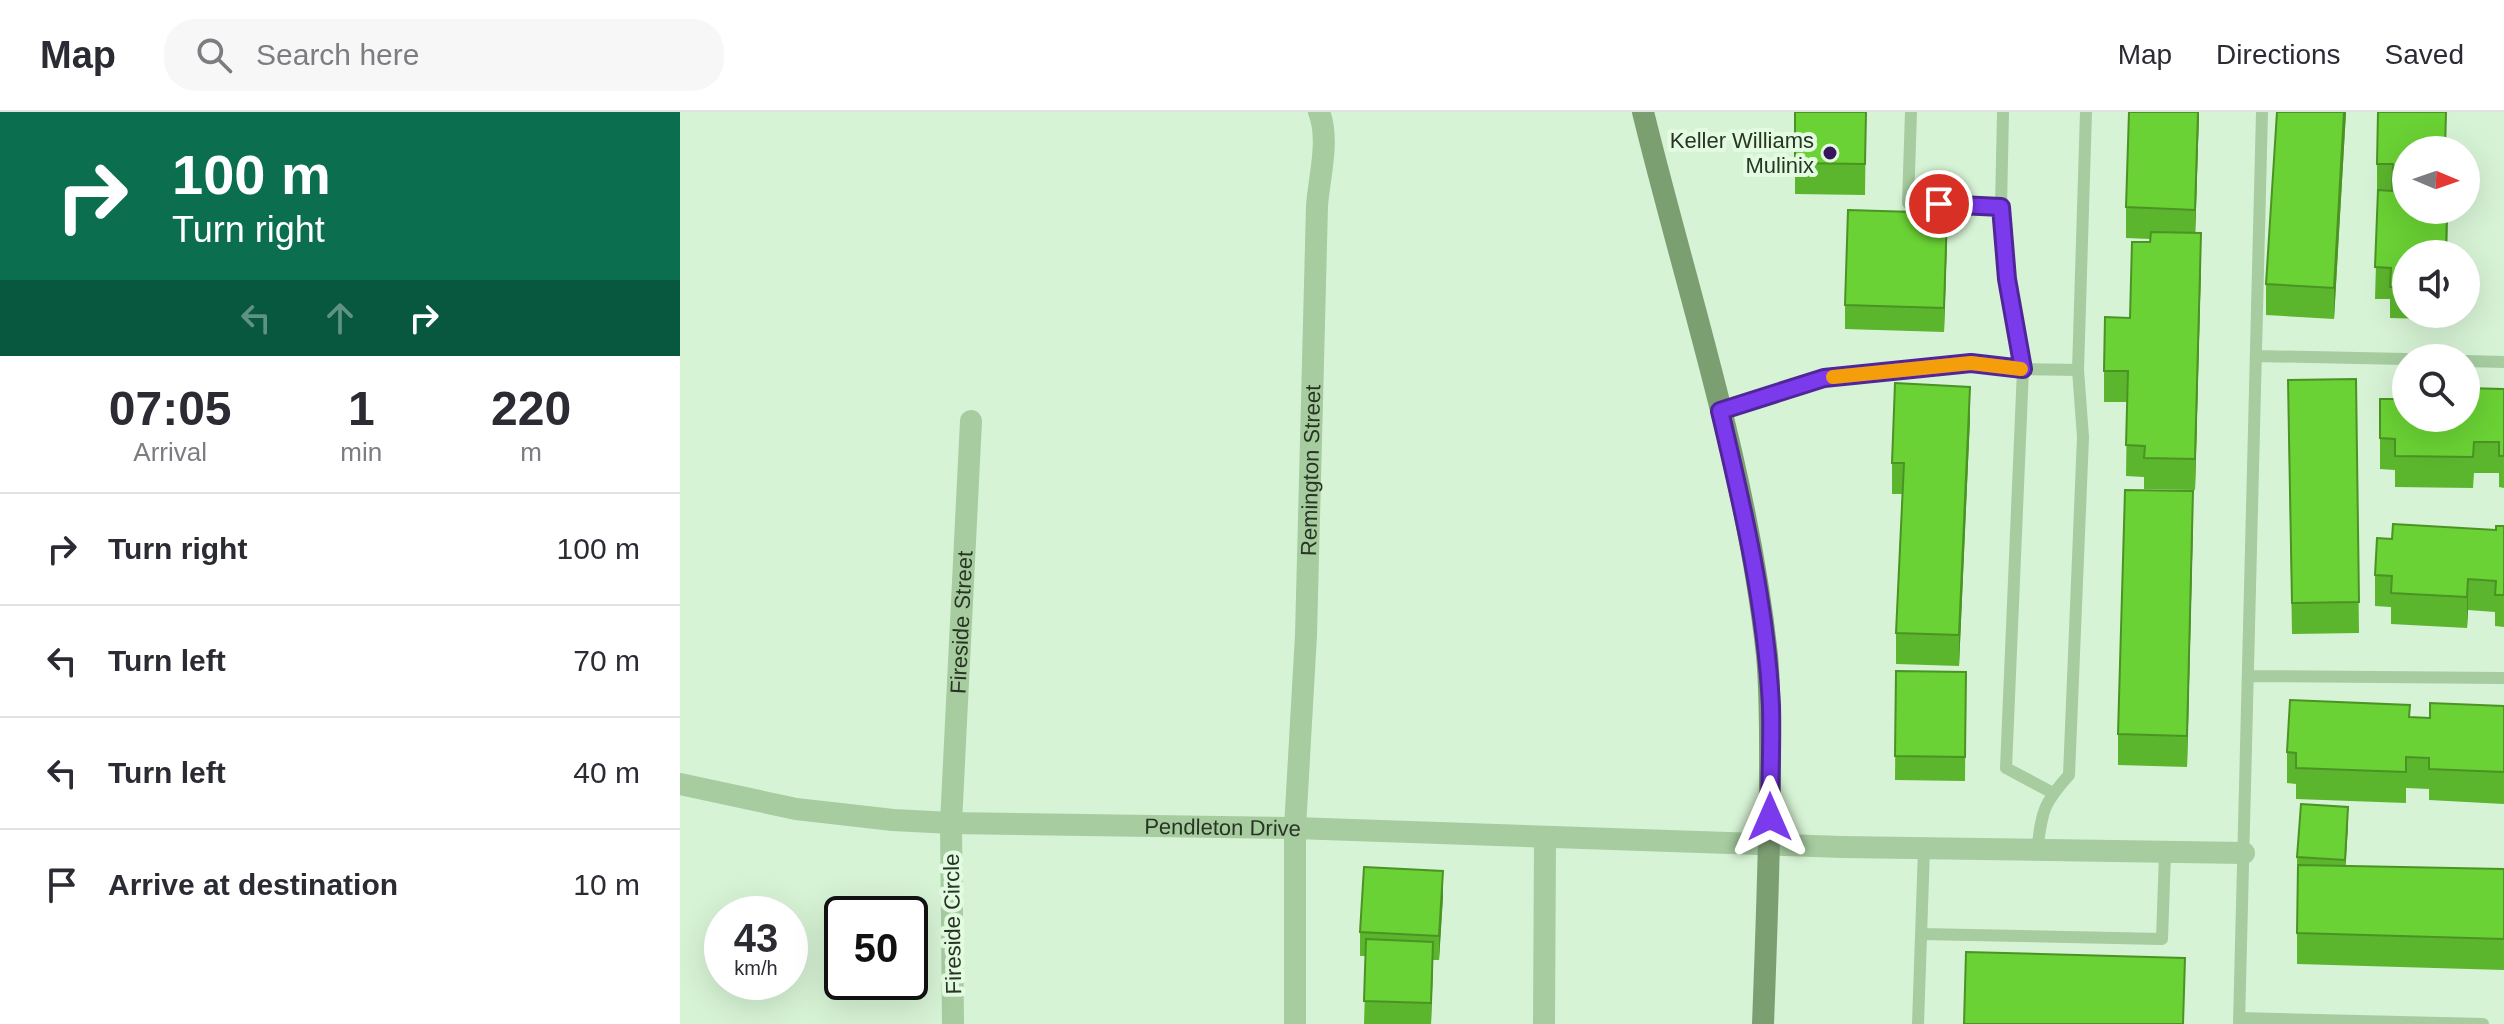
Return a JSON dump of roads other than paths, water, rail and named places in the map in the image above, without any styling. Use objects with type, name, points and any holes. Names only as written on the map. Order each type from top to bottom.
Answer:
[{"type":"main road","points":[[1643,112],[1720,411],[1754,558],[1767,654],[1771,708],[1770,844],[1763,1024]]},
{"type":"street","name":"Remington Street","points":[[1295,1024],[1295,828],[1306,635],[1317,206],[1324,145],[1323,121],[1319,112]]},
{"type":"street","name":"Fireside Street","points":[[951,823],[971,421]]},
{"type":"street","name":"Pendleton Drive","points":[[680,784],[796,809],[951,823],[1295,828],[1924,849],[2244,853]]},
{"type":"street","name":"Fireside Circle","points":[[951,823],[953,1024]]},
{"type":"street","points":[[1544,1024],[1545,838]]},
{"type":"lane","points":[[1911,112],[1908,203],[2001,207]]},
{"type":"lane","points":[[2003,112],[2001,207],[2007,279],[2023,369],[2006,768],[2053,793]]},
{"type":"lane","points":[[2037,851],[2042,812],[2069,775],[2083,437],[2078,370],[2086,112]]},
{"type":"lane","points":[[2262,112],[2239,1021],[2483,1024]]},
{"type":"lane","points":[[2256,356],[2392,359]]},
{"type":"lane","points":[[2480,361],[2504,362]]},
{"type":"lane","points":[[1720,411],[1824,378],[1971,363],[2023,369],[2078,370]]},
{"type":"lane","points":[[2248,676],[2504,678]]},
{"type":"lane","points":[[1918,1024],[1924,849]]},
{"type":"lane","points":[[1921,934],[2162,939],[2165,853]]},
{"type":"place","name":"Keller Williams Mulinix","points":[[1830,153]]}]
